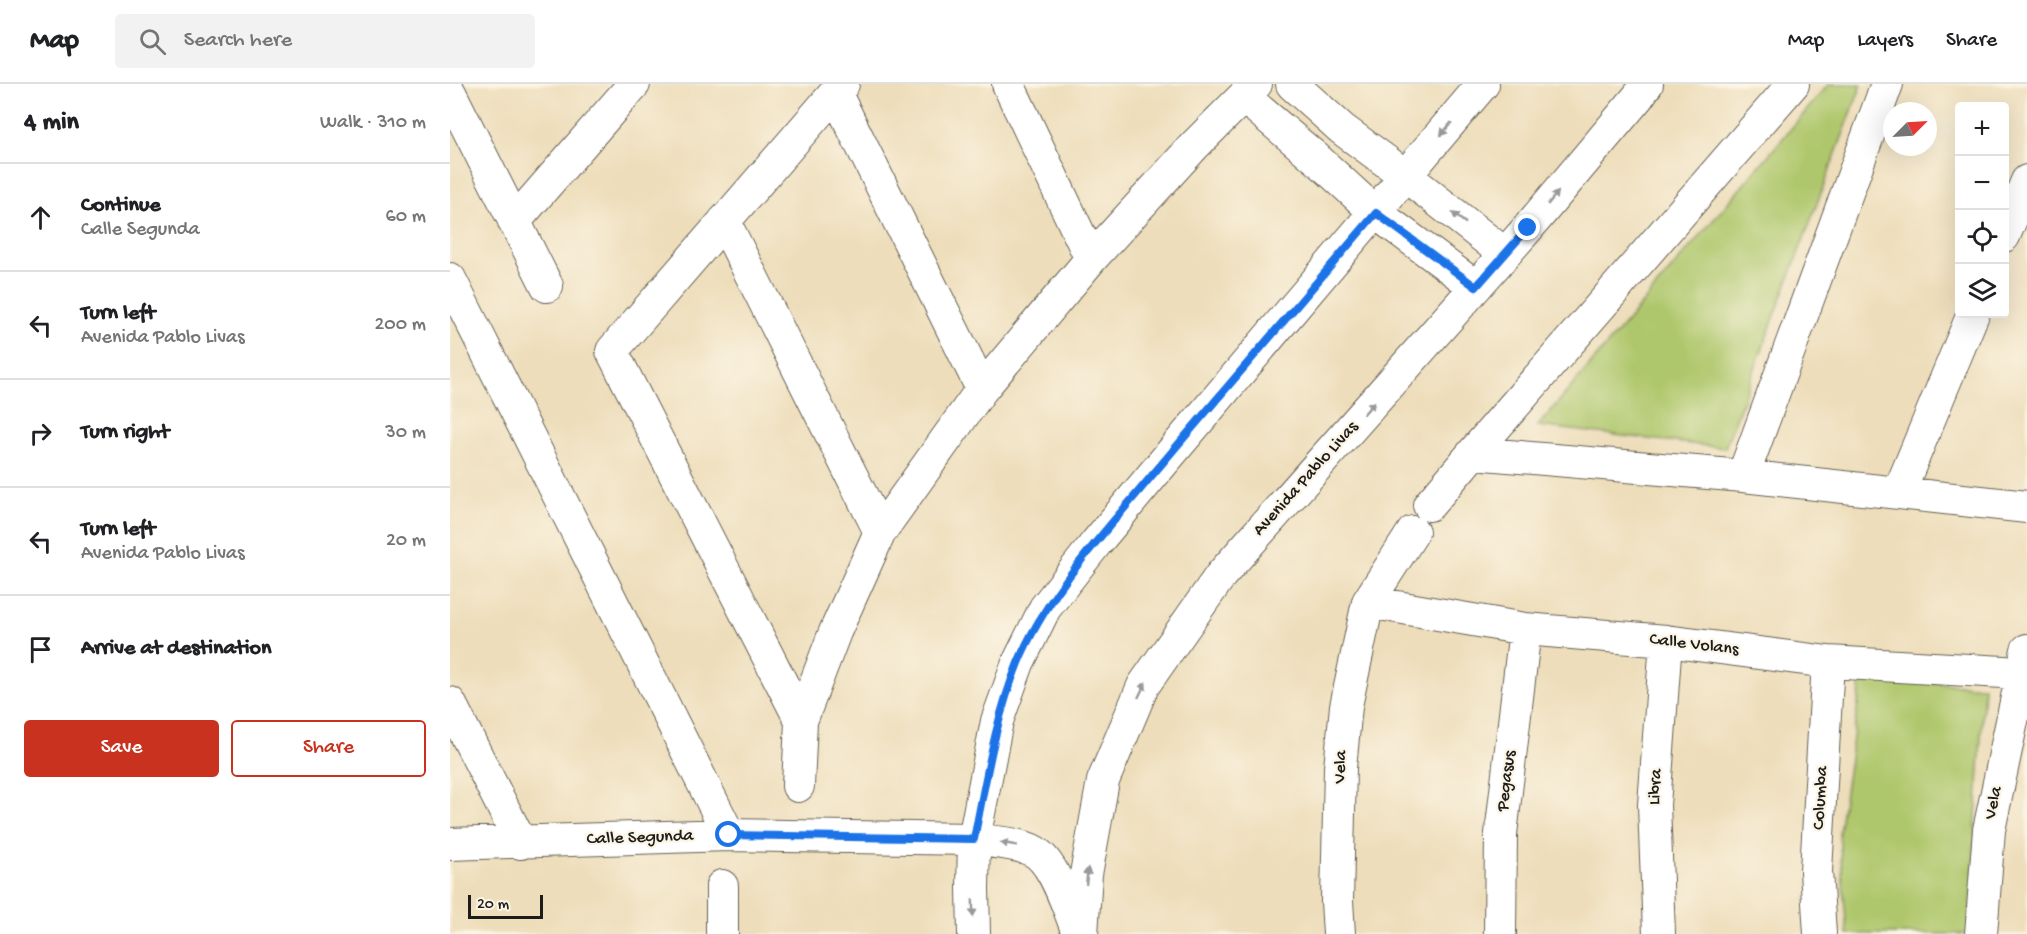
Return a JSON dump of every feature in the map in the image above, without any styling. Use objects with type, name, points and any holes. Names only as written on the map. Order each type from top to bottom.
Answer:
[{"type":"street","points":[[1008,84],[1091,259]]},
{"type":"street","points":[[1292,84],[1342,129],[1506,254]]},
{"type":"street","points":[[974,934],[972,888],[974,839],[997,721],[1018,663],[1045,608],[1154,474],[1483,84]]},
{"type":"street","name":"Avenida Pablo Livas","points":[[1081,934],[1086,874],[1103,781],[1143,686],[1221,575],[1506,254],[1647,84]]},
{"type":"street","points":[[1429,505],[1793,84]]},
{"type":"street","points":[[1743,476],[1887,84]]},
{"type":"street","points":[[514,222],[626,88]]},
{"type":"street","points":[[801,721],[612,351],[839,88],[982,389]]},
{"type":"street","points":[[798,786],[801,721],[835,632],[880,532],[982,389],[1091,259],[1194,146],[1250,90],[1317,159],[1376,213],[1476,287]]},
{"type":"street","points":[[450,93],[547,286]]},
{"type":"street","points":[[1317,159],[1342,129]]},
{"type":"street","points":[[2009,224],[2027,181]]},
{"type":"street","points":[[724,221],[880,532]]},
{"type":"street","points":[[450,279],[729,835]]},
{"type":"street","points":[[1899,492],[1971,318]]},
{"type":"street","points":[[1473,453],[1743,476],[2027,507]]},
{"type":"street","points":[[1368,602],[1413,532]]},
{"type":"street","name":"Calle Volans","points":[[1368,602],[1525,628],[1666,641],[1828,662],[2024,661]]},
{"type":"street","name":"Vela","points":[[1339,934],[1337,901],[1341,757],[1346,706],[1368,602]]},
{"type":"street","name":"Pegasus","points":[[1500,934],[1501,834],[1525,628]]},
{"type":"street","name":"Libra","points":[[1659,934],[1654,805],[1666,641]]},
{"type":"street","name":"Vela","points":[[1981,934],[1989,830],[2024,661]]},
{"type":"street","name":"Columba","points":[[1820,934],[1816,871],[1828,662]]},
{"type":"street","points":[[450,703],[521,843]]},
{"type":"street","name":"Calle Segunda","points":[[450,844],[729,835],[974,839],[1015,845],[1038,854],[1057,879],[1081,934]]},
{"type":"street","points":[[722,885],[722,934]]},
{"type":"green space","points":[[1829,84],[1862,84],[1725,448],[1538,426]]},
{"type":"green space","points":[[1862,677],[1984,687],[1969,934],[1847,934],[1839,833]]},
{"type":"route","points":[[729,835],[974,839],[997,721],[1018,663],[1045,608],[1161,465],[1376,213],[1476,287],[1528,228]]}]
